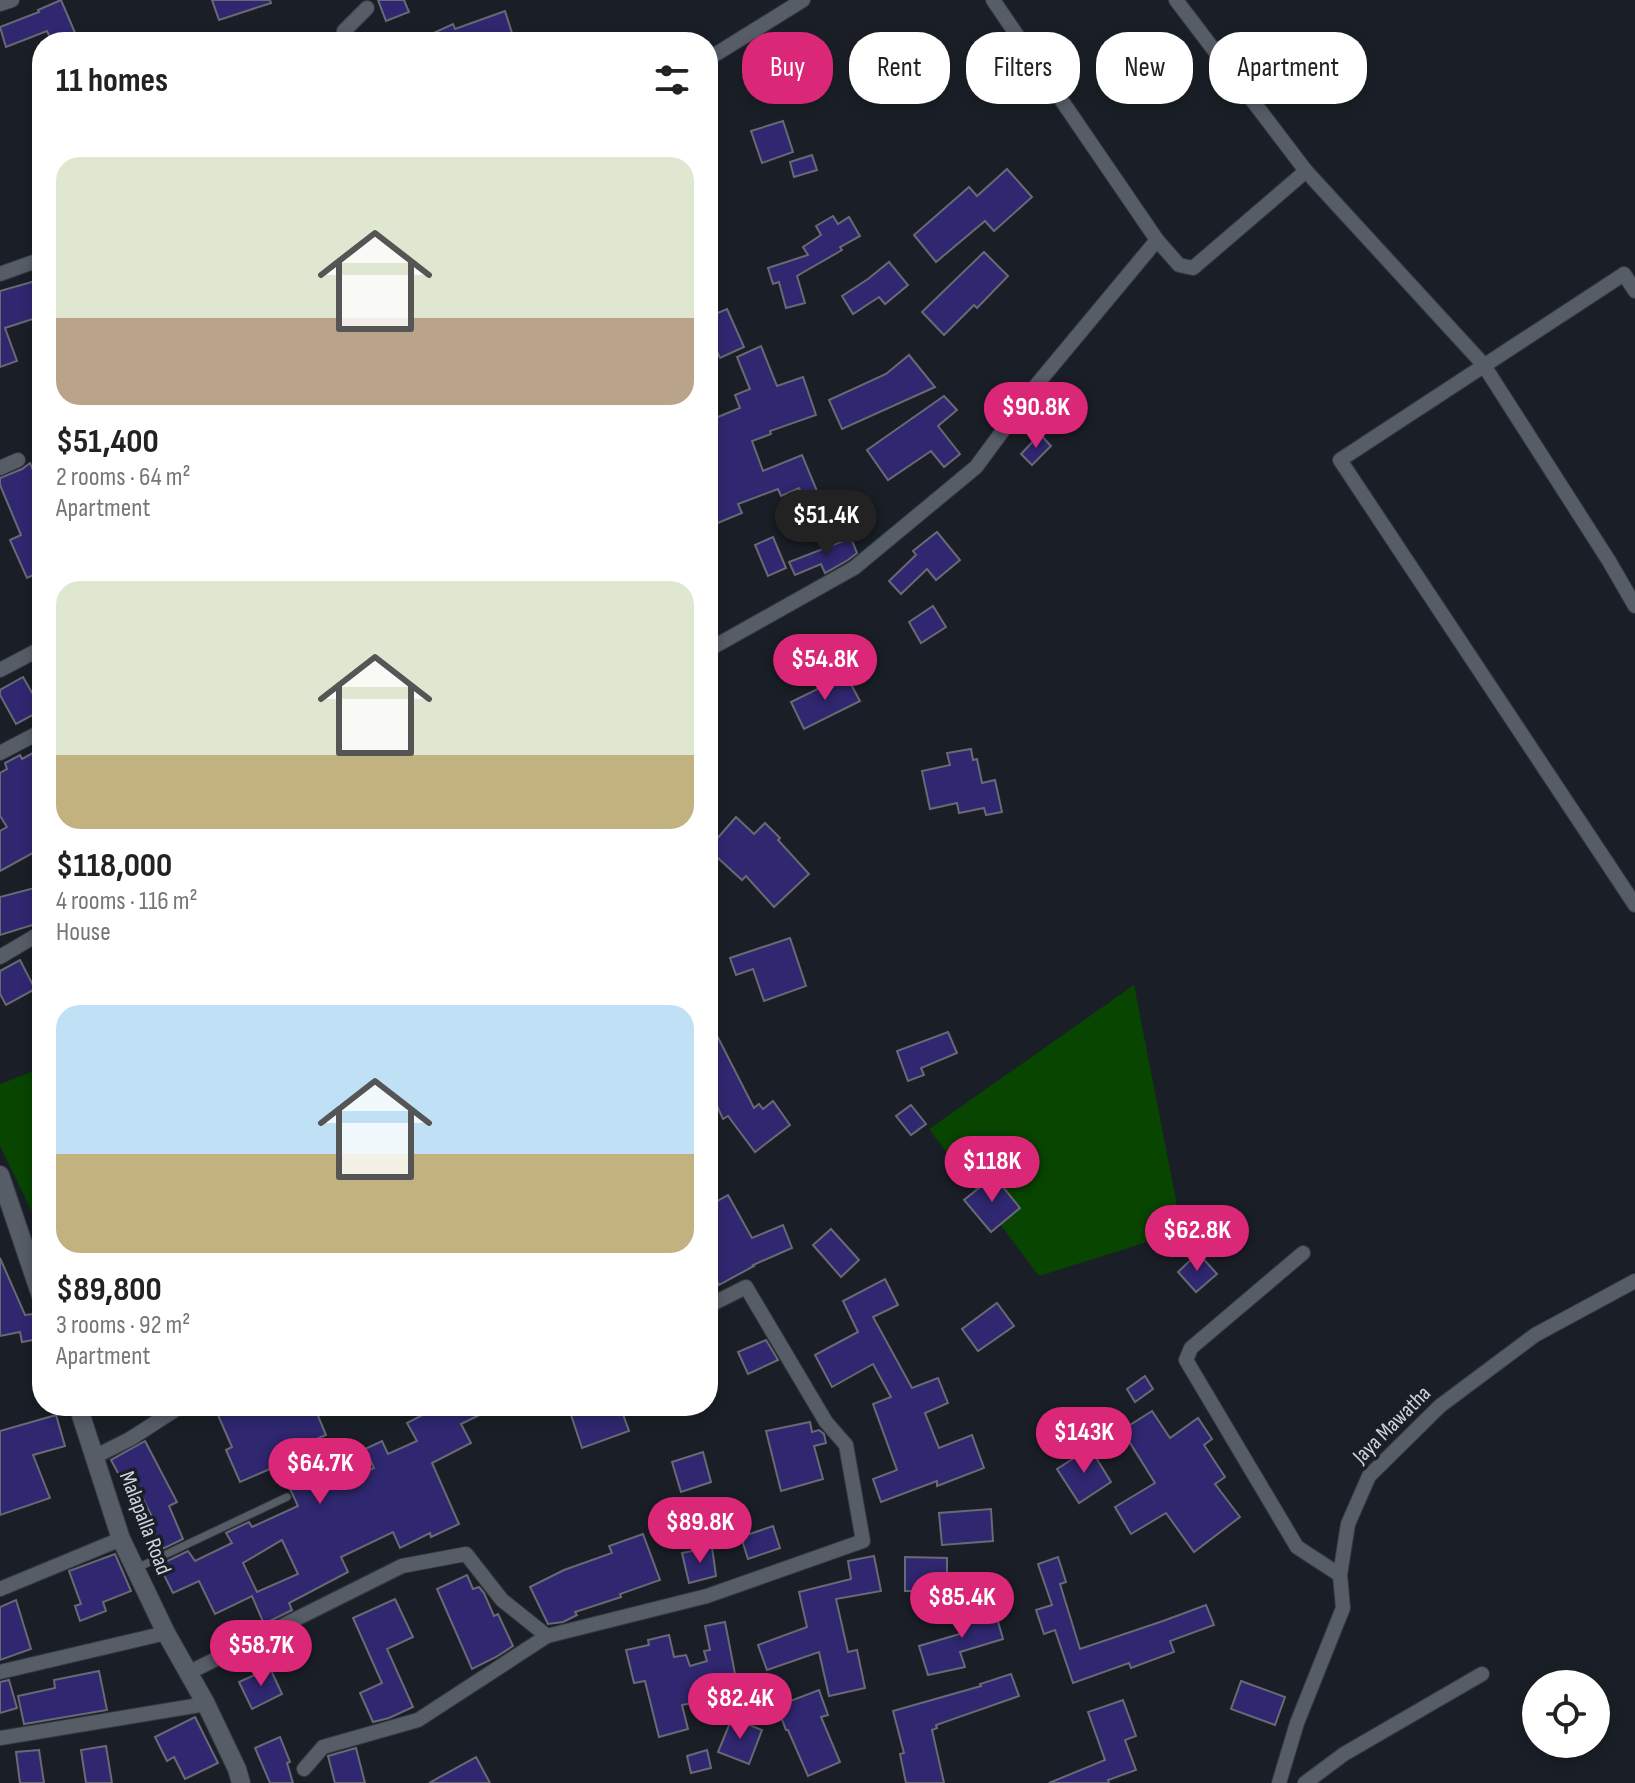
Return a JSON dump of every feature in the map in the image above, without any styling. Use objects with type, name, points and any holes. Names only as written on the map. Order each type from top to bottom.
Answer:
[{"type":"street","points":[[0,4],[12,0]]},
{"type":"street","points":[[718,53],[803,0]]},
{"type":"street","points":[[993,0],[1157,240],[1179,265],[1193,268],[1306,171]]},
{"type":"street","points":[[1176,0],[1306,171],[1483,364],[1635,606]]},
{"type":"street","points":[[344,32],[367,8]]},
{"type":"street","points":[[718,644],[854,568],[976,467],[1038,383],[1157,240]]},
{"type":"street","points":[[0,274],[32,263]]},
{"type":"street","points":[[1635,291],[1624,274],[1340,460],[1635,905]]},
{"type":"street","points":[[0,468],[18,460]]},
{"type":"street","points":[[0,670],[32,653]]},
{"type":"street","points":[[0,753],[32,736]]},
{"type":"street","points":[[0,957],[32,938]]},
{"type":"street","points":[[0,1175],[32,1242]]},
{"type":"street","points":[[1303,1253],[1191,1348],[1186,1360],[1297,1547],[1340,1575]]},
{"type":"street","name":"Jaya Mawatha","points":[[1279,1783],[1297,1723],[1343,1608],[1340,1575],[1348,1524],[1369,1476],[1440,1406],[1535,1335],[1635,1281]]},
{"type":"street","points":[[304,1769],[323,1747],[418,1720],[547,1636],[707,1596],[863,1541],[846,1445],[826,1422],[746,1287],[718,1301]]},
{"type":"street","name":"Malapalla Road","points":[[81,1416],[121,1539],[166,1633],[206,1704],[241,1783]]},
{"type":"street","points":[[94,1457],[166,1416]]},
{"type":"street","points":[[0,1589],[121,1539]]},
{"type":"street","points":[[188,1673],[402,1566],[466,1554],[502,1600],[547,1636]]},
{"type":"street","points":[[0,1672],[166,1633]]},
{"type":"street","points":[[1305,1783],[1344,1754],[1482,1674]]},
{"type":"street","points":[[0,1738],[206,1704]]},
{"type":"lane","points":[[135,1569],[287,1497]]},
{"type":"green space","points":[[1134,985],[1182,1231],[1039,1276],[929,1129]]},
{"type":"green space","points":[[32,1072],[32,1212],[0,1146],[0,1084]]},
{"type":"building","points":[[61,0],[75,32],[32,32],[32,37],[6,47],[0,27]]},
{"type":"building","points":[[212,0],[270,0],[271,3],[219,20]]},
{"type":"building","points":[[378,0],[404,0],[409,12],[386,21]]},
{"type":"building","points":[[505,11],[512,32],[436,32],[453,24],[455,29]]},
{"type":"building","points":[[783,121],[793,152],[762,163],[751,131]]},
{"type":"building","points":[[812,155],[817,170],[794,177],[790,162]]},
{"type":"building","points":[[1007,169],[1032,197],[994,231],[985,221],[936,262],[914,235],[969,187],[977,196]]},
{"type":"building","points":[[833,216],[838,224],[849,217],[860,236],[797,276],[805,303],[786,308],[779,282],[773,284],[768,268],[808,255],[803,247],[821,235],[816,226]]},
{"type":"building","points":[[984,252],[1008,276],[977,308],[974,305],[944,335],[922,312]]},
{"type":"building","points":[[889,262],[908,285],[885,304],[879,297],[853,314],[842,296]]},
{"type":"building","points":[[32,282],[32,319],[5,328],[17,361],[0,367],[0,291]]},
{"type":"building","points":[[727,309],[744,347],[720,358],[718,354],[718,313]]},
{"type":"building","points":[[761,346],[777,386],[803,377],[816,415],[770,431],[771,434],[752,441],[763,471],[802,455],[817,491],[803,497],[799,488],[781,496],[778,489],[738,504],[742,513],[718,523],[718,417],[740,408],[735,395],[750,389],[737,357]]},
{"type":"building","points":[[909,355],[935,387],[842,429],[829,400],[886,374]]},
{"type":"building","points":[[944,396],[957,410],[938,426],[960,454],[944,467],[931,451],[888,480],[867,450]]},
{"type":"building","points":[[1040,434],[1051,446],[1032,465],[1021,454]]},
{"type":"building","points":[[30,463],[32,468],[32,576],[27,578],[10,540],[21,535],[0,485],[0,478]]},
{"type":"building","points":[[937,532],[960,560],[936,580],[927,569],[901,594],[889,581],[916,555],[913,551]]},
{"type":"building","points":[[773,537],[786,568],[768,576],[755,545]]},
{"type":"building","points":[[851,538],[857,553],[848,560],[825,573],[821,564],[795,575],[789,562]]},
{"type":"building","points":[[933,606],[946,627],[921,643],[909,622]]},
{"type":"building","points":[[846,675],[860,701],[804,729],[791,702]]},
{"type":"building","points":[[23,677],[32,693],[32,715],[16,724],[0,690]]},
{"type":"building","points":[[971,749],[973,760],[977,759],[982,783],[995,780],[1002,812],[986,815],[984,808],[959,813],[957,803],[930,809],[922,771],[950,765],[947,753]]},
{"type":"building","points":[[32,754],[32,853],[0,871],[0,831],[7,827],[0,816],[0,773],[7,769],[5,763],[20,755],[22,759]]},
{"type":"building","points":[[736,817],[754,834],[765,823],[809,874],[774,907],[746,876],[742,880],[718,858],[718,838]]},
{"type":"building","points":[[32,889],[32,925],[0,935],[0,897]]},
{"type":"building","points":[[790,938],[806,986],[764,1001],[753,969],[736,975],[730,958]]},
{"type":"building","points":[[20,960],[32,983],[32,991],[6,1005],[0,994],[0,971]]},
{"type":"building","points":[[948,1032],[957,1053],[921,1068],[924,1075],[908,1081],[897,1051]]},
{"type":"building","points":[[718,1038],[754,1108],[759,1104],[763,1109],[773,1101],[790,1125],[755,1152],[728,1116],[723,1119],[718,1108]]},
{"type":"building","points":[[911,1105],[926,1124],[911,1135],[896,1116]]},
{"type":"building","points":[[994,1176],[1020,1208],[991,1232],[964,1200]]},
{"type":"building","points":[[728,1195],[752,1238],[783,1225],[792,1248],[753,1265],[719,1285],[718,1200]]},
{"type":"building","points":[[831,1229],[859,1260],[841,1277],[813,1245]]},
{"type":"building","points":[[1198,1253],[1217,1274],[1196,1292],[1178,1272]]},
{"type":"building","points":[[0,1258],[25,1315],[32,1314],[32,1340],[22,1342],[20,1332],[0,1336]]},
{"type":"building","points":[[885,1279],[898,1305],[873,1317],[912,1388],[938,1378],[948,1403],[925,1413],[939,1448],[972,1435],[984,1468],[881,1502],[873,1479],[897,1470],[873,1404],[891,1397],[873,1364],[832,1387],[815,1355],[858,1332],[843,1301]]},
{"type":"building","points":[[997,1303],[1014,1326],[978,1351],[962,1329]]},
{"type":"building","points":[[766,1340],[778,1360],[748,1374],[738,1352]]},
{"type":"building","points":[[1145,1376],[1153,1389],[1135,1402],[1127,1389]]},
{"type":"building","points":[[1152,1411],[1170,1438],[1198,1418],[1212,1439],[1204,1445],[1225,1477],[1215,1484],[1240,1517],[1194,1552],[1166,1513],[1131,1534],[1115,1507],[1155,1483],[1122,1430]]},
{"type":"building","points":[[56,1416],[65,1446],[33,1455],[50,1498],[0,1515],[0,1431]]},
{"type":"building","points":[[218,1416],[318,1416],[326,1435],[314,1440],[336,1486],[374,1468],[365,1449],[382,1441],[388,1454],[417,1441],[407,1423],[421,1416],[477,1416],[461,1424],[471,1443],[432,1463],[459,1524],[431,1537],[430,1533],[400,1548],[393,1532],[341,1557],[348,1572],[289,1603],[292,1610],[264,1624],[252,1596],[215,1614],[199,1581],[173,1593],[159,1565],[188,1551],[195,1561],[232,1543],[226,1533],[249,1522],[252,1527],[298,1506],[279,1465],[240,1482],[226,1450],[232,1447]],"holes":[[[282,1540],[298,1574],[257,1592],[243,1563]]]},
{"type":"building","points":[[571,1416],[624,1416],[629,1431],[582,1448]]},
{"type":"building","points":[[810,1422],[812,1432],[819,1430],[824,1434],[826,1443],[814,1446],[823,1479],[781,1491],[766,1431]]},
{"type":"building","points":[[145,1441],[177,1502],[169,1506],[183,1539],[154,1553],[142,1529],[155,1523],[134,1480],[125,1486],[111,1460]]},
{"type":"building","points":[[1090,1448],[1111,1482],[1079,1503],[1057,1469]]},
{"type":"building","points":[[703,1452],[711,1482],[681,1492],[672,1462]]},
{"type":"building","points":[[991,1509],[993,1541],[942,1545],[939,1513]]},
{"type":"building","points":[[773,1526],[780,1548],[748,1559],[741,1537]]},
{"type":"building","points":[[643,1534],[660,1580],[575,1612],[577,1615],[563,1622],[548,1624],[530,1587],[564,1570],[612,1553],[609,1546]]},
{"type":"building","points":[[712,1547],[716,1576],[689,1583],[682,1553]]},
{"type":"building","points":[[115,1554],[131,1591],[103,1602],[106,1611],[80,1621],[75,1606],[81,1604],[69,1571]]},
{"type":"building","points":[[874,1556],[881,1591],[836,1599],[848,1652],[857,1650],[865,1688],[829,1696],[819,1652],[767,1670],[758,1645],[807,1627],[799,1592],[851,1579],[848,1561]]},
{"type":"building","points":[[905,1557],[947,1558],[947,1591],[905,1591]]},
{"type":"building","points":[[1058,1557],[1066,1582],[1060,1584],[1080,1649],[1206,1605],[1214,1625],[1170,1641],[1174,1652],[1131,1668],[1129,1663],[1073,1683],[1055,1630],[1044,1634],[1036,1610],[1052,1605],[1038,1564]]},
{"type":"building","points":[[467,1575],[473,1589],[479,1587],[484,1593],[494,1616],[498,1614],[513,1646],[472,1669],[437,1589]]},
{"type":"building","points":[[395,1599],[413,1637],[387,1649],[413,1707],[373,1722],[360,1693],[382,1683],[353,1618]]},
{"type":"building","points":[[16,1600],[31,1649],[0,1660],[0,1607]]},
{"type":"building","points":[[993,1604],[1003,1639],[960,1652],[965,1667],[928,1675],[919,1646],[963,1633],[958,1614]]},
{"type":"building","points":[[725,1622],[736,1679],[716,1683],[719,1698],[682,1705],[688,1729],[659,1737],[645,1681],[634,1683],[626,1650],[649,1645],[648,1640],[669,1635],[674,1657],[686,1655],[690,1666],[707,1661],[704,1651],[710,1650],[705,1626]]},
{"type":"building","points":[[270,1668],[282,1694],[252,1709],[239,1682]]},
{"type":"building","points":[[99,1671],[107,1710],[24,1724],[18,1696],[55,1688],[54,1680]]},
{"type":"building","points":[[1011,1674],[1019,1696],[936,1725],[937,1728],[932,1730],[944,1783],[906,1783],[900,1754],[904,1753],[893,1711],[981,1686]]},
{"type":"building","points":[[9,1680],[17,1708],[0,1713],[0,1682]]},
{"type":"building","points":[[1241,1681],[1285,1697],[1275,1725],[1231,1709]]},
{"type":"building","points":[[819,1690],[828,1715],[821,1717],[840,1762],[808,1776],[777,1706]]},
{"type":"building","points":[[1123,1700],[1136,1736],[1125,1740],[1136,1770],[1108,1780],[1109,1783],[1049,1783],[1105,1760],[1088,1712]]},
{"type":"building","points":[[195,1717],[218,1763],[185,1779],[174,1757],[167,1761],[155,1737]]},
{"type":"building","points":[[732,1718],[762,1730],[749,1764],[718,1752]]},
{"type":"building","points":[[280,1737],[290,1762],[287,1763],[293,1783],[270,1783],[255,1748]]},
{"type":"building","points":[[106,1746],[112,1783],[86,1783],[81,1750]]},
{"type":"building","points":[[356,1748],[365,1783],[335,1783],[328,1756]]},
{"type":"building","points":[[39,1750],[44,1783],[20,1783],[16,1752]]},
{"type":"building","points":[[707,1750],[711,1768],[691,1773],[687,1756]]},
{"type":"building","points":[[476,1757],[490,1783],[429,1783]]}]
